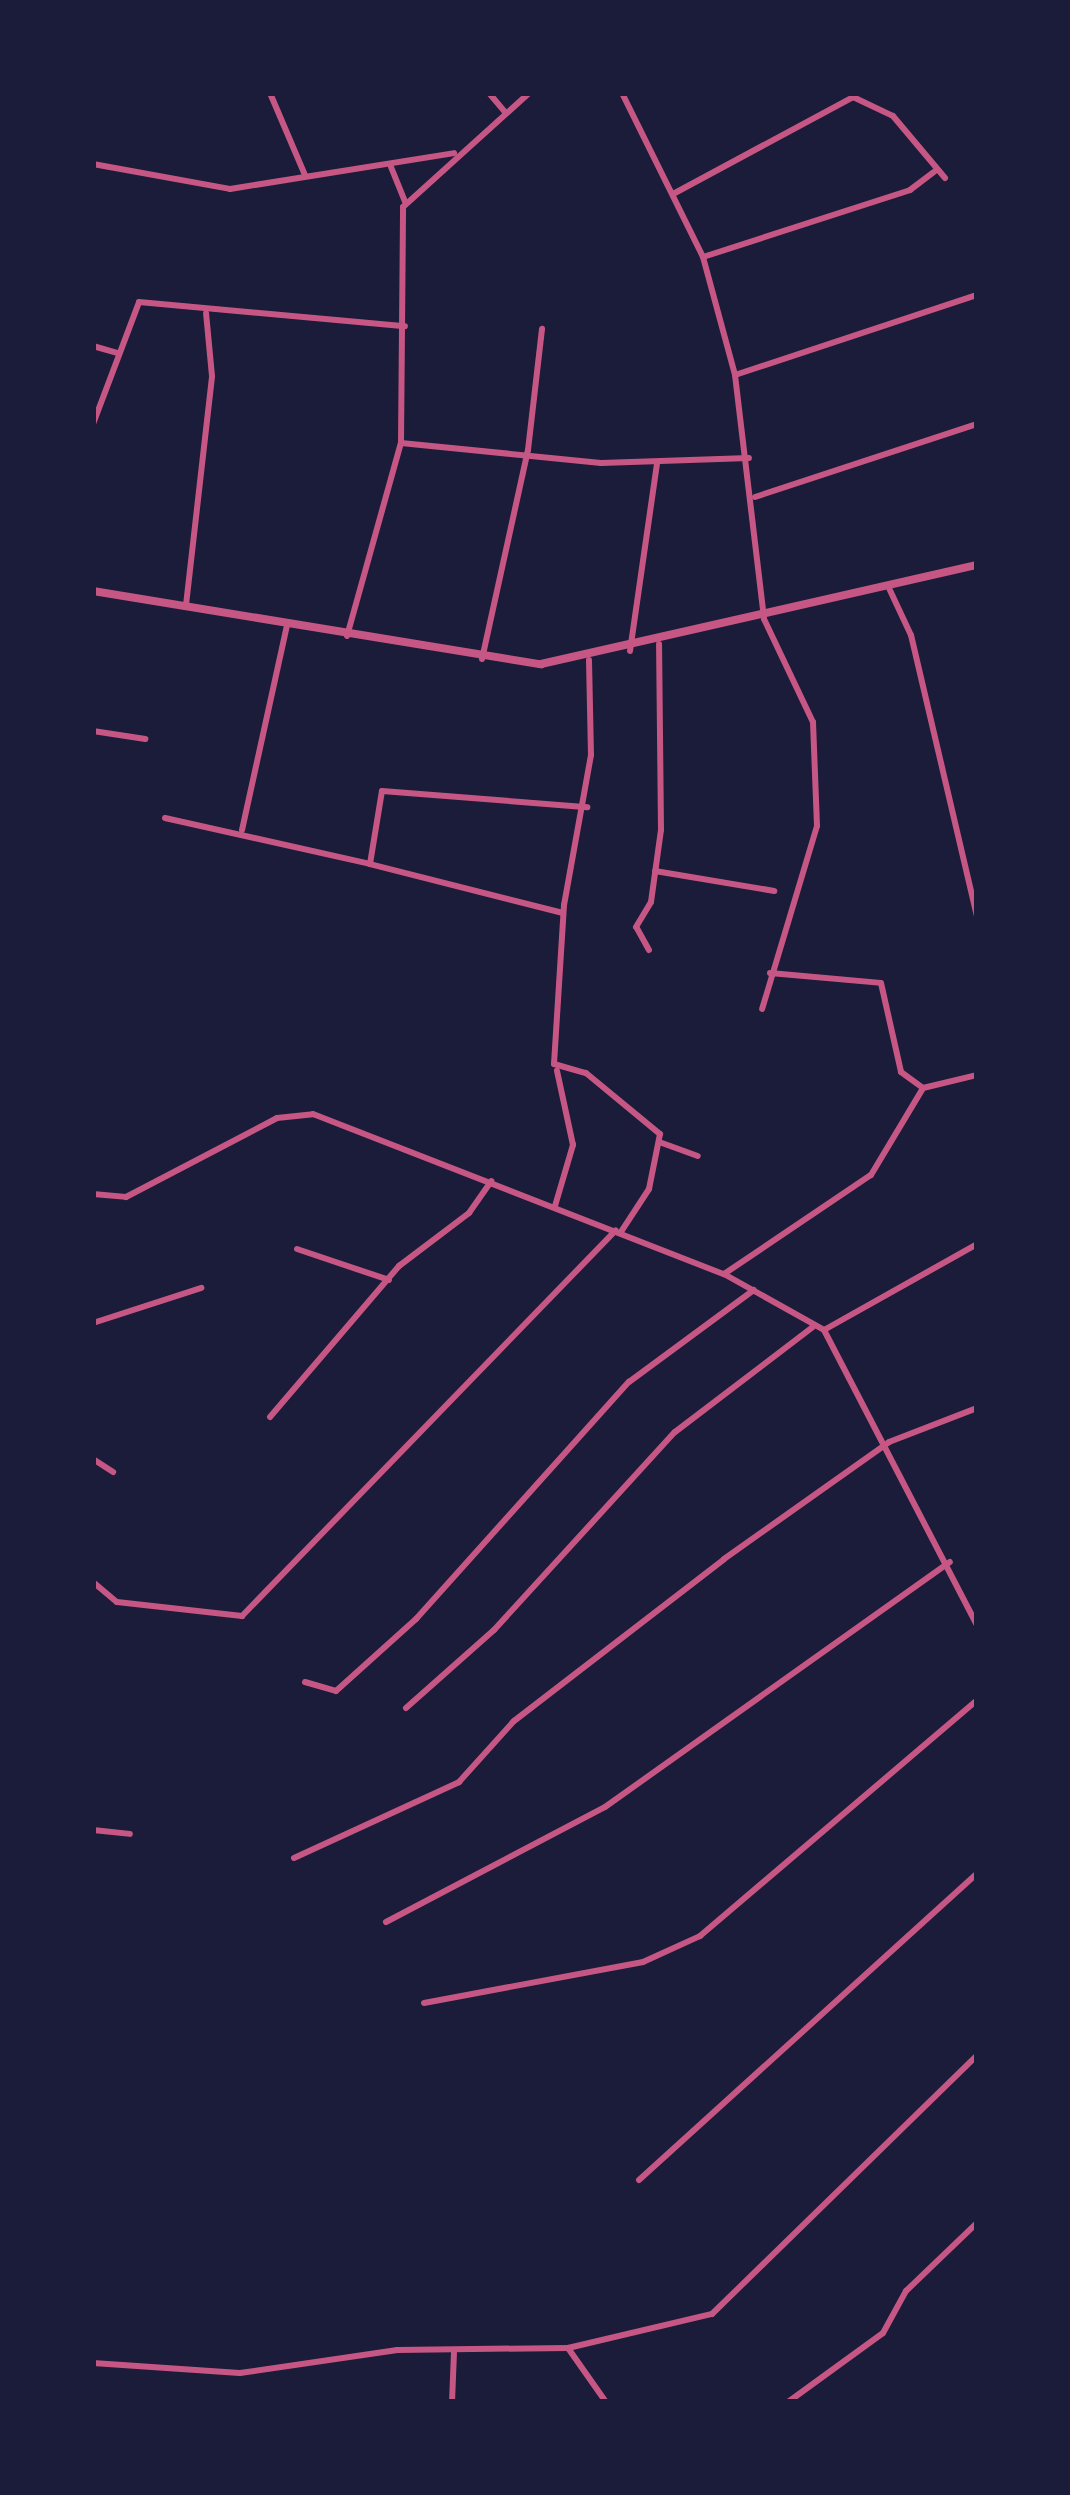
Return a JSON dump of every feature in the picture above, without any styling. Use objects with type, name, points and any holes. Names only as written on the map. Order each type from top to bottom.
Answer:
[{"type":"street","points":[[270,93],[305,175]]},
{"type":"street","points":[[489,93],[506,113]]},
{"type":"street","points":[[405,202],[454,153],[529,93]]},
{"type":"street","points":[[622,93],[703,256],[735,375],[755,497],[764,619],[808,705],[819,803],[762,1010]]},
{"type":"street","points":[[673,194],[853,98],[892,116],[934,172],[945,178]]},
{"type":"street","points":[[93,164],[230,189],[454,153]]},
{"type":"street","points":[[347,636],[401,443],[405,202],[391,166]]},
{"type":"street","points":[[703,256],[910,190],[934,172]]},
{"type":"street","points":[[735,375],[977,295]]},
{"type":"street","points":[[93,424],[139,302],[206,313],[405,326]]},
{"type":"street","points":[[186,605],[212,376],[206,313]]},
{"type":"street","points":[[482,659],[528,450],[542,329]]},
{"type":"street","points":[[93,346],[117,353]]},
{"type":"street","points":[[755,497],[977,424]]},
{"type":"street","points":[[401,443],[656,464],[748,458]]},
{"type":"street","points":[[630,651],[656,464]]},
{"type":"street","points":[[93,591],[482,659],[589,660],[764,619],[886,583],[977,565]]},
{"type":"street","points":[[886,583],[911,635],[977,917]]},
{"type":"street","points":[[242,830],[287,625]]},
{"type":"street","points":[[649,950],[636,927],[655,871],[659,644]]},
{"type":"street","points":[[555,1206],[573,1144],[557,1071],[563,913],[587,807],[589,660]]},
{"type":"street","points":[[93,731],[145,739]]},
{"type":"street","points":[[370,864],[392,786],[587,807]]},
{"type":"street","points":[[165,818],[242,830],[563,913]]},
{"type":"street","points":[[655,871],[774,892]]},
{"type":"street","points":[[770,973],[881,982],[901,1072],[923,1088]]},
{"type":"street","points":[[557,1071],[586,1073],[661,1142],[698,1156]]},
{"type":"street","points":[[724,1274],[871,1175],[923,1088],[977,1075]]},
{"type":"street","points":[[93,1194],[126,1197],[278,1118],[313,1114],[724,1274],[813,1328],[824,1330],[977,1244]]},
{"type":"street","points":[[93,1582],[118,1602],[242,1616],[618,1231],[661,1142]]},
{"type":"street","points":[[270,1417],[389,1280],[491,1180]]},
{"type":"street","points":[[296,1249],[389,1280]]},
{"type":"street","points":[[93,1323],[201,1288]]},
{"type":"street","points":[[305,1682],[336,1690],[416,1619],[629,1382],[754,1290]]},
{"type":"street","points":[[406,1708],[494,1630],[675,1432],[813,1328]]},
{"type":"street","points":[[824,1330],[889,1442],[977,1625]]},
{"type":"street","points":[[294,1858],[459,1782],[514,1721],[889,1442],[977,1408]]},
{"type":"street","points":[[93,1459],[112,1472]]},
{"type":"street","points":[[386,1922],[605,1807],[950,1562]]},
{"type":"street","points":[[424,2003],[643,1962],[700,1936],[977,1700]]},
{"type":"street","points":[[93,1830],[130,1834]]},
{"type":"street","points":[[640,2180],[977,1873]]},
{"type":"street","points":[[93,2363],[240,2373],[454,2353],[568,2348],[712,2314],[977,2056]]},
{"type":"street","points":[[788,2402],[883,2333],[906,2291],[977,2223]]},
{"type":"street","points":[[568,2348],[606,2402]]},
{"type":"street","points":[[452,2402],[454,2353]]}]
